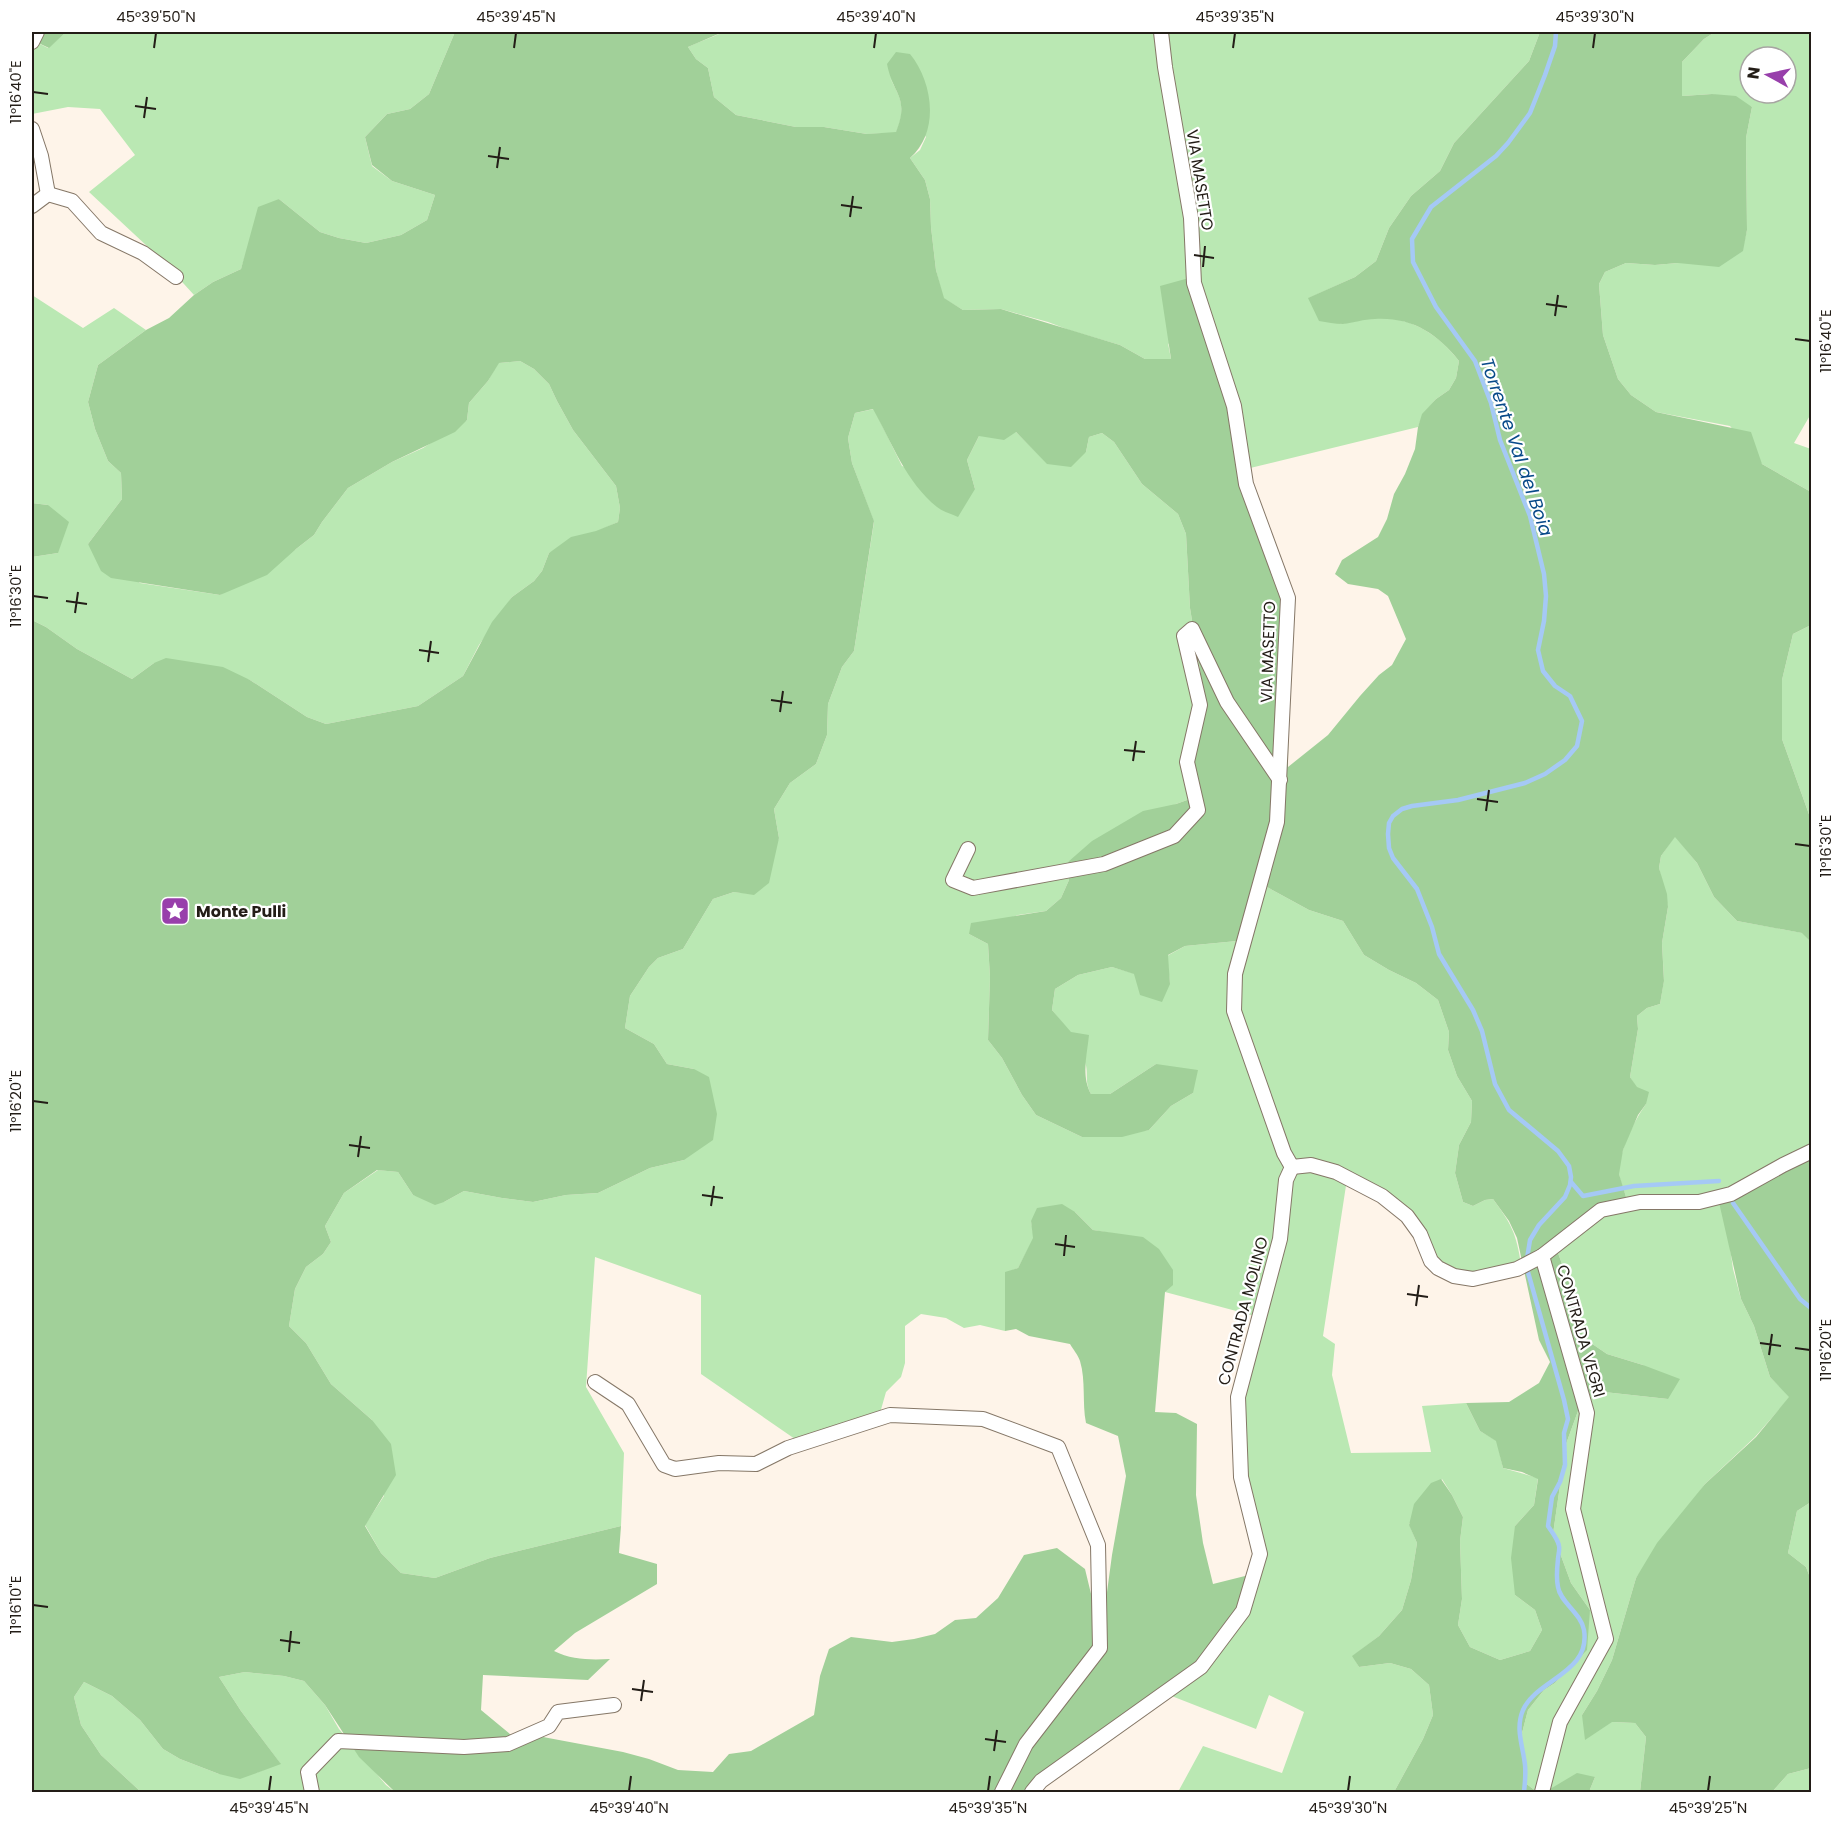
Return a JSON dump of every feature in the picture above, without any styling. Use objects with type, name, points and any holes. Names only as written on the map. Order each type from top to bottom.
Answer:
[{"type":"street","points":[[32,42],[37,32]]},
{"type":"street","name":"VIA MASETTO","points":[[1161,32],[1191,218],[1194,283],[1234,406],[1246,483],[1288,598],[1277,822],[1235,974],[1234,1011],[1284,1153],[1292,1167]]},
{"type":"street","points":[[32,129],[41,156],[48,194]]},
{"type":"street","points":[[32,206],[48,194]]},
{"type":"street","points":[[48,194],[72,201],[101,232],[143,253],[176,276]]},
{"type":"street","points":[[968,849],[952,880],[973,888],[1104,864],[1174,836],[1198,810],[1187,762],[1200,705],[1184,636],[1191,630],[1227,702],[1280,780]]},
{"type":"street","name":"CONTRADA VEGRI","points":[[1292,1167],[1311,1165],[1336,1172],[1382,1196],[1407,1216],[1420,1234],[1431,1261],[1438,1268],[1454,1276],[1473,1279],[1517,1269],[1540,1257],[1601,1210],[1640,1202],[1700,1202],[1731,1194],[1783,1165],[1812,1152]]},
{"type":"street","name":"CONTRADA MOLINO","points":[[1032,1792],[1041,1781],[1201,1667],[1243,1611],[1260,1554],[1241,1477],[1238,1397],[1280,1239],[1286,1180],[1292,1167]]},
{"type":"street","name":"CONTRADA VEGRI","points":[[1540,1257],[1587,1413],[1573,1509],[1606,1639],[1560,1722],[1542,1792]]},
{"type":"street","points":[[595,1382],[628,1404],[664,1465],[675,1469],[719,1463],[756,1464],[788,1448],[890,1415],[983,1419],[1058,1447],[1098,1545],[1100,1648],[1026,1744],[1002,1792]]},
{"type":"street","points":[[312,1792],[308,1772],[338,1741],[464,1747],[508,1744],[549,1726],[558,1712],[614,1705]]},
{"type":"green space","points":[[32,32],[66,32],[49,48],[32,40]]},
{"type":"green space","points":[[66,32],[455,32],[429,94],[410,109],[387,114],[365,137],[372,166],[392,181],[435,195],[427,220],[401,235],[366,243],[320,232],[279,199],[248,247],[241,269],[213,282],[194,295],[163,261],[89,192],[135,155],[100,109],[68,107],[32,114],[32,40],[48,48]]},
{"type":"green space","points":[[455,32],[723,32],[688,47],[696,59],[708,68],[714,97],[736,115],[796,127],[824,127],[867,134],[896,132],[900,120],[901,103],[887,64],[896,52],[910,54],[924,78],[930,107],[926,135],[920,147],[910,158],[925,180],[930,199],[936,270],[944,298],[963,310],[1001,309],[1120,345],[1145,359],[1171,359],[1160,286],[1189,278],[1286,599],[1289,646],[1288,767],[1328,735],[1379,675],[1392,665],[1406,639],[1388,596],[1378,589],[1348,584],[1335,574],[1342,560],[1378,537],[1387,519],[1394,494],[1415,449],[1422,414],[1436,399],[1449,390],[1456,378],[1459,361],[1442,342],[1412,324],[1388,319],[1371,319],[1343,324],[1319,321],[1308,298],[1355,277],[1376,261],[1389,228],[1411,196],[1440,171],[1454,143],[1529,61],[1540,32],[1715,32],[1704,39],[1682,62],[1682,96],[1712,94],[1736,96],[1738,105],[1752,107],[1746,138],[1747,230],[1743,251],[1719,267],[1678,263],[1655,265],[1626,263],[1605,272],[1599,284],[1603,335],[1618,379],[1631,395],[1656,412],[1751,432],[1762,464],[1811,492],[1811,625],[1793,634],[1782,680],[1782,739],[1811,820],[1811,942],[1802,933],[1737,921],[1714,897],[1697,863],[1675,837],[1661,856],[1659,868],[1667,894],[1668,907],[1662,943],[1664,981],[1660,1004],[1647,1008],[1637,1016],[1638,1029],[1630,1077],[1637,1087],[1649,1092],[1646,1104],[1638,1115],[1623,1150],[1619,1174],[1626,1197],[1588,1212],[1554,1242],[1573,1294],[1577,1322],[1585,1339],[1607,1354],[1680,1379],[1668,1399],[1595,1391],[1578,1411],[1566,1444],[1553,1534],[1571,1583],[1590,1610],[1587,1650],[1555,1683],[1544,1690],[1528,1710],[1522,1733],[1524,1782],[1537,1792],[1394,1792],[1423,1739],[1433,1715],[1429,1685],[1411,1669],[1390,1663],[1359,1667],[1352,1656],[1379,1636],[1402,1610],[1411,1580],[1417,1543],[1409,1525],[1414,1504],[1431,1483],[1441,1479],[1463,1517],[1460,1541],[1462,1599],[1458,1625],[1470,1647],[1500,1660],[1530,1651],[1542,1630],[1535,1610],[1515,1595],[1511,1558],[1515,1526],[1534,1505],[1538,1479],[1522,1472],[1503,1468],[1496,1441],[1480,1431],[1466,1403],[1509,1402],[1539,1383],[1550,1362],[1539,1340],[1517,1238],[1509,1221],[1493,1199],[1473,1206],[1463,1202],[1455,1173],[1459,1145],[1471,1122],[1472,1101],[1457,1076],[1448,1050],[1449,1032],[1438,1000],[1416,983],[1364,955],[1343,921],[1309,910],[1256,881],[1237,941],[1185,946],[1168,955],[1170,984],[1162,1002],[1140,995],[1134,974],[1112,967],[1078,975],[1055,989],[1052,1010],[1071,1032],[1089,1035],[1085,1073],[1091,1094],[1110,1094],[1156,1064],[1198,1070],[1193,1093],[1171,1106],[1149,1130],[1122,1137],[1082,1137],[1036,1115],[1002,1058],[988,1040],[990,977],[988,944],[969,934],[971,923],[1046,911],[1061,898],[1069,880],[1068,862],[1092,841],[1143,811],[1176,804],[1201,795],[1194,764],[1201,676],[1190,608],[1186,534],[1178,514],[1142,484],[1114,442],[1102,433],[1089,437],[1086,452],[1071,467],[1047,464],[1016,432],[1004,440],[979,436],[967,460],[975,489],[958,517],[945,512],[926,497],[908,474],[873,409],[855,413],[848,438],[852,463],[874,521],[854,651],[842,667],[828,704],[827,735],[816,764],[790,783],[774,809],[779,838],[769,883],[754,895],[734,892],[713,899],[683,949],[658,958],[649,967],[630,996],[625,1028],[654,1044],[667,1064],[694,1069],[709,1077],[717,1114],[713,1140],[684,1160],[650,1168],[598,1193],[566,1195],[533,1202],[464,1191],[435,1205],[413,1195],[398,1172],[377,1170],[344,1193],[325,1226],[331,1242],[323,1254],[306,1267],[295,1289],[289,1326],[306,1343],[331,1384],[372,1420],[391,1444],[396,1475],[365,1526],[381,1553],[401,1573],[435,1578],[490,1558],[621,1526],[619,1553],[657,1564],[657,1584],[575,1633],[554,1651],[575,1658],[610,1659],[588,1680],[483,1675],[481,1710],[522,1744],[543,1737],[623,1752],[678,1770],[713,1772],[729,1754],[751,1751],[814,1715],[820,1676],[829,1649],[851,1637],[892,1642],[914,1639],[935,1634],[955,1620],[976,1618],[998,1598],[1024,1555],[1057,1548],[1085,1569],[1092,1598],[1105,1607],[1126,1476],[1118,1436],[1086,1423],[1082,1369],[1070,1344],[1029,1336],[1016,1329],[1005,1331],[1005,1272],[1018,1268],[1033,1238],[1031,1221],[1037,1208],[1062,1204],[1075,1212],[1093,1230],[1143,1237],[1159,1249],[1173,1270],[1173,1285],[1165,1292],[1155,1412],[1176,1413],[1197,1424],[1196,1495],[1203,1543],[1213,1584],[1253,1574],[1230,1630],[1187,1677],[1028,1792],[395,1792],[359,1757],[325,1705],[304,1681],[284,1676],[245,1672],[219,1677],[241,1711],[281,1764],[240,1779],[219,1774],[180,1759],[163,1749],[140,1720],[112,1696],[84,1682],[74,1697],[81,1725],[101,1755],[141,1792],[32,1792],[32,620],[77,649],[132,679],[154,663],[166,658],[223,667],[250,680],[307,717],[326,724],[418,706],[463,676],[492,622],[512,597],[534,581],[542,571],[549,553],[571,537],[596,531],[618,522],[620,508],[616,486],[573,430],[549,384],[534,369],[520,361],[499,363],[488,381],[469,403],[467,420],[455,432],[392,462],[348,488],[314,535],[267,575],[220,595],[111,578],[101,571],[88,544],[122,499],[121,473],[108,461],[95,429],[88,402],[98,365],[146,330],[169,318],[194,295],[213,282],[241,269],[258,207],[279,199],[320,232],[366,243],[401,235],[427,220],[435,195],[392,181],[372,165],[365,137],[387,114],[410,109],[429,94]]},
{"type":"green space","points":[[723,32],[1540,32],[1529,61],[1454,143],[1440,171],[1411,196],[1389,228],[1376,261],[1355,277],[1309,298],[1341,324],[1370,318],[1387,318],[1411,324],[1432,335],[1459,361],[1456,378],[1449,390],[1436,399],[1423,414],[1418,427],[1246,469],[1168,343],[1171,359],[1145,359],[1120,345],[1048,322],[1001,309],[963,310],[943,298],[936,270],[930,199],[925,180],[910,158],[920,150],[926,137],[890,78],[902,111],[896,133],[867,134],[824,127],[796,127],[736,115],[714,97],[708,68],[696,59],[688,47]]},
{"type":"green space","points":[[1715,32],[1811,32],[1812,412],[1794,443],[1811,449],[1811,492],[1762,464],[1730,426],[1656,412],[1631,395],[1618,379],[1603,335],[1599,284],[1605,272],[1626,263],[1655,265],[1678,263],[1742,251],[1747,230],[1746,138],[1752,107],[1746,105],[1798,105],[1798,45],[1738,45],[1738,102],[1712,94],[1682,96],[1682,62],[1704,39]]},
{"type":"green space","points":[[32,295],[83,328],[114,308],[146,330],[98,365],[88,402],[95,429],[108,461],[121,473],[122,499],[88,544],[140,583],[220,595],[296,549],[314,535],[348,488],[392,462],[423,448],[467,420],[469,403],[488,381],[498,363],[520,361],[534,369],[549,384],[573,430],[616,486],[620,508],[618,522],[549,553],[542,571],[534,581],[512,597],[479,645],[463,676],[418,706],[326,724],[307,717],[250,680],[154,663],[132,679],[77,649],[32,620],[32,557],[58,553],[48,505],[32,503]]},
{"type":"green space","points":[[874,409],[902,466],[975,489],[967,460],[979,436],[1016,432],[1047,463],[1086,452],[1089,437],[1102,433],[1114,442],[1142,484],[1178,514],[1186,534],[1190,608],[1201,676],[1194,764],[1201,795],[1176,804],[1068,862],[1069,880],[1061,898],[1046,911],[1018,915],[969,934],[988,944],[990,977],[988,1040],[1002,1058],[1036,1115],[1082,1137],[1149,1130],[1171,1106],[1193,1093],[1156,1064],[1110,1094],[1091,1094],[1086,1066],[1079,1048],[1052,1010],[1055,989],[1078,975],[1112,967],[1170,984],[1167,956],[1185,946],[1237,941],[1256,881],[1309,910],[1343,921],[1364,955],[1416,983],[1438,1000],[1449,1032],[1448,1050],[1457,1076],[1472,1101],[1471,1122],[1459,1145],[1455,1173],[1463,1202],[1473,1206],[1493,1199],[1512,1230],[1521,1264],[1494,1277],[1433,1266],[1410,1221],[1347,1179],[1323,1336],[1335,1344],[1332,1375],[1351,1453],[1431,1452],[1422,1406],[1466,1403],[1480,1431],[1497,1441],[1503,1468],[1538,1478],[1534,1505],[1515,1526],[1515,1595],[1535,1610],[1542,1630],[1530,1651],[1500,1660],[1470,1647],[1458,1625],[1462,1599],[1460,1541],[1463,1517],[1442,1479],[1409,1524],[1417,1543],[1411,1580],[1402,1610],[1379,1636],[1353,1656],[1359,1667],[1390,1663],[1411,1669],[1429,1685],[1433,1715],[1423,1739],[1394,1792],[1178,1792],[1203,1746],[1282,1773],[1304,1712],[1269,1695],[1256,1729],[1169,1695],[1253,1574],[1255,1536],[1237,1466],[1237,1384],[1255,1316],[1165,1292],[1116,1234],[1093,1230],[1075,1212],[1031,1221],[1034,1238],[1018,1268],[1005,1273],[1005,1331],[980,1325],[964,1328],[946,1318],[921,1314],[905,1326],[905,1363],[901,1377],[886,1392],[880,1413],[795,1439],[701,1374],[701,1295],[595,1257],[586,1387],[624,1453],[621,1526],[490,1558],[435,1578],[401,1573],[381,1553],[365,1525],[384,1496],[372,1420],[331,1384],[306,1343],[289,1326],[295,1289],[306,1267],[323,1254],[331,1242],[325,1226],[344,1193],[378,1170],[398,1172],[413,1195],[444,1202],[464,1191],[533,1202],[566,1195],[598,1193],[650,1168],[684,1160],[694,1069],[667,1064],[654,1044],[625,1028],[630,996],[649,967],[658,958],[683,949],[713,899],[734,892],[754,894],[779,838],[774,809],[790,783],[816,764],[827,735],[828,704],[842,667],[854,651],[874,522],[852,463],[848,438],[855,413]]},
{"type":"green space","points":[[32,503],[48,505],[69,522],[58,553],[32,557]]},
{"type":"green space","points":[[1811,625],[1811,820],[1782,739],[1782,680],[1793,634]]},
{"type":"green space","points":[[1675,836],[1697,863],[1714,897],[1737,921],[1803,933],[1811,942],[1811,1151],[1730,1247],[1741,1299],[1754,1326],[1770,1377],[1790,1397],[1755,1437],[1705,1484],[1636,1578],[1612,1660],[1582,1715],[1612,1722],[1635,1723],[1646,1737],[1640,1792],[1589,1792],[1595,1777],[1545,1792],[1537,1792],[1524,1782],[1522,1733],[1528,1710],[1544,1690],[1555,1683],[1571,1667],[1590,1610],[1571,1583],[1553,1534],[1566,1444],[1578,1411],[1595,1391],[1668,1399],[1643,1365],[1607,1354],[1585,1339],[1577,1322],[1573,1294],[1554,1242],[1588,1212],[1626,1197],[1619,1166],[1632,1128],[1646,1104],[1630,1077],[1638,1029],[1637,1016],[1647,1008],[1660,1004],[1664,980],[1662,943],[1668,907],[1659,868],[1661,856]]},
{"type":"green space","points":[[1811,1151],[1811,1502],[1797,1511],[1788,1553],[1806,1567],[1811,1580],[1811,1768],[1788,1774],[1772,1792],[1640,1792],[1646,1737],[1635,1723],[1612,1722],[1585,1740],[1582,1715],[1612,1660],[1636,1578],[1657,1543],[1705,1484],[1756,1437],[1789,1397],[1770,1377],[1754,1326],[1741,1299],[1718,1198]]},
{"type":"green space","points":[[1811,1502],[1811,1580],[1806,1567],[1788,1553],[1797,1511]]},
{"type":"green space","points":[[245,1672],[284,1676],[304,1681],[325,1705],[339,1729],[386,1785],[395,1792],[141,1792],[101,1755],[81,1725],[74,1697],[84,1682],[112,1696],[140,1720],[163,1749],[180,1759],[219,1774],[256,1773],[280,1763],[219,1677]]},
{"type":"green space","points":[[1811,1768],[1811,1792],[1772,1792],[1788,1774]]},
{"type":"green space","points":[[1577,1773],[1595,1777],[1589,1792],[1545,1792]]},
{"type":"waterway","name":"Torrente Val del Boia","points":[[1524,1792],[1525,1768],[1520,1731],[1523,1710],[1539,1690],[1571,1666],[1584,1645],[1582,1624],[1562,1598],[1557,1584],[1559,1547],[1548,1526],[1552,1497],[1565,1465],[1564,1433],[1568,1419],[1526,1265],[1530,1240],[1539,1225],[1565,1197],[1571,1177],[1569,1166],[1558,1151],[1509,1110],[1495,1084],[1482,1031],[1473,1010],[1439,954],[1432,927],[1417,889],[1393,858],[1389,848],[1388,834],[1389,823],[1393,816],[1402,809],[1458,800],[1525,783],[1545,774],[1565,760],[1577,746],[1582,721],[1570,696],[1555,686],[1543,671],[1538,650],[1546,596],[1544,574],[1530,516],[1500,440],[1491,403],[1475,361],[1436,307],[1413,262],[1412,239],[1431,207],[1496,156],[1530,113],[1555,46],[1556,32]]},
{"type":"waterway","points":[[1571,1182],[1583,1196],[1634,1186],[1719,1181]]},
{"type":"waterway","points":[[1733,1203],[1800,1299],[1812,1309]]},
{"type":"place","name":"Monte Pulli","points":[[175,911]]}]
